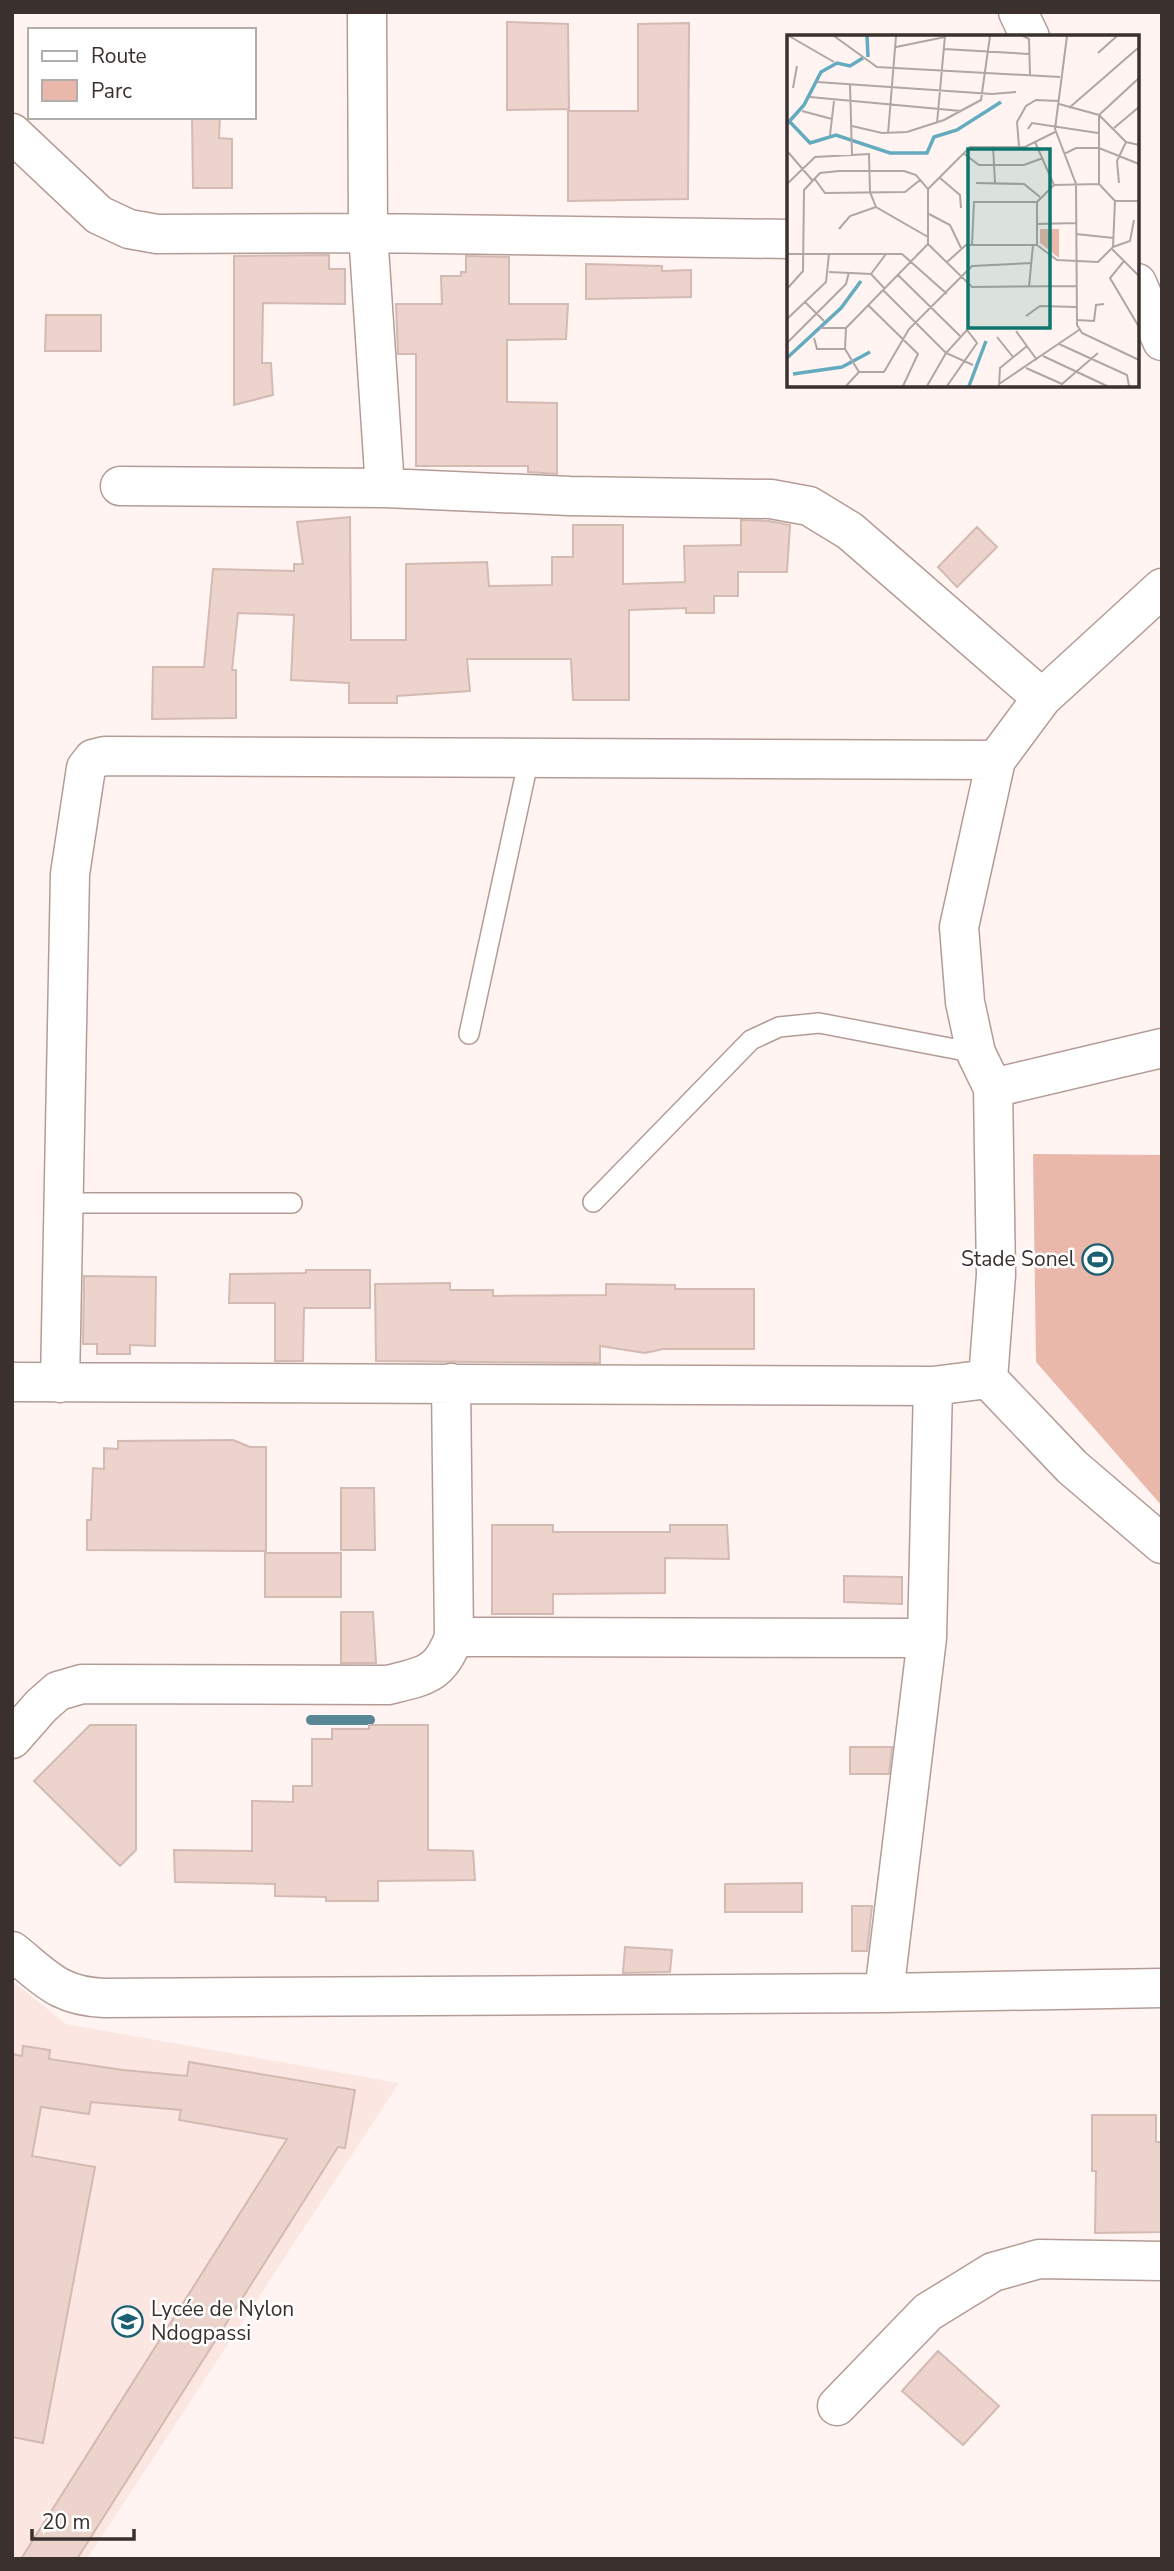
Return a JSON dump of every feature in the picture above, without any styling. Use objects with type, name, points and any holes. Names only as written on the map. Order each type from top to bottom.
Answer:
[{"type":"street","points":[[367,12],[368,233],[385,488]]},
{"type":"street","points":[[1018,12],[1029,35]]},
{"type":"street","points":[[12,133],[99,215],[129,229],[158,234],[368,233],[787,239]]},
{"type":"street","points":[[1139,288],[1162,341]]},
{"type":"street","points":[[120,486],[385,488],[570,496],[771,499],[808,506],[850,531],[1042,698]]},
{"type":"street","points":[[1162,588],[1042,698],[996,760],[958,927],[965,1002],[976,1053],[993,1088],[996,1275],[988,1379],[1072,1467],[1162,1544]]},
{"type":"street","points":[[60,1382],[70,874],[86,768],[93,759],[105,755],[996,760]]},
{"type":"street","points":[[993,1088],[1162,1048]]},
{"type":"street","points":[[12,1382],[933,1386],[988,1379]]},
{"type":"street","points":[[12,1739],[58,1691],[82,1684],[388,1685],[425,1676],[446,1658],[454,1637],[451,1383]]},
{"type":"street","points":[[884,1993],[927,1638],[933,1386]]},
{"type":"street","points":[[454,1637],[927,1638]]},
{"type":"street","points":[[12,1951],[58,1988],[81,1997],[92,1998],[884,1993],[1162,1988]]},
{"type":"street","points":[[837,2406],[928,2312],[993,2272],[1039,2259],[1162,2261]]},
{"type":"lane","points":[[469,1034],[529,758]]},
{"type":"lane","points":[[593,1202],[751,1040],[779,1027],[819,1023],[976,1053]]},
{"type":"lane","points":[[63,1203],[292,1203]]},
{"type":"shaded area","name":"Lycée de Nylon Ndogpassi","points":[[12,1981],[66,2024],[399,2083],[87,2559],[12,2559]]},
{"type":"green space","name":"Stade Sonel","points":[[1033,1154],[1162,1155],[1162,1506],[1036,1362]]},
{"type":"building","points":[[507,22],[568,24],[569,109],[507,110]]},
{"type":"building","points":[[689,23],[688,199],[568,201],[568,111],[638,111],[638,24]]},
{"type":"building","points":[[192,119],[220,119],[219,138],[232,139],[232,188],[193,188]]},
{"type":"building","points":[[329,255],[329,269],[345,269],[345,304],[263,303],[262,363],[271,363],[273,395],[234,405],[234,256]]},
{"type":"building","points":[[466,256],[509,257],[509,304],[568,304],[566,339],[507,340],[507,402],[557,403],[557,474],[528,472],[528,466],[416,466],[416,354],[398,354],[396,304],[442,304],[441,276],[461,276],[461,272],[466,272]]},
{"type":"building","points":[[586,264],[662,266],[662,271],[691,270],[691,297],[586,299]]},
{"type":"building","points":[[46,315],[101,315],[101,351],[45,351]]},
{"type":"building","points":[[350,517],[351,640],[406,640],[406,564],[487,562],[489,586],[552,585],[552,557],[573,557],[573,525],[623,525],[623,584],[685,582],[684,546],[741,545],[741,520],[790,525],[787,572],[738,572],[738,596],[714,596],[714,613],[686,613],[686,608],[629,610],[629,700],[573,700],[571,659],[467,659],[470,691],[397,696],[397,703],[349,703],[349,683],[291,680],[294,615],[238,613],[232,670],[236,670],[236,718],[152,719],[153,667],[204,667],[213,569],[294,571],[294,564],[303,564],[297,522]]},
{"type":"building","points":[[977,527],[997,547],[957,587],[938,567]]},
{"type":"building","points":[[306,1270],[370,1270],[370,1308],[304,1308],[303,1361],[275,1361],[275,1303],[229,1303],[230,1274],[306,1273]]},
{"type":"building","points":[[84,1276],[156,1277],[155,1346],[130,1345],[130,1354],[97,1354],[97,1344],[83,1344]]},
{"type":"building","points":[[450,1283],[450,1290],[493,1290],[493,1296],[606,1295],[606,1284],[675,1285],[675,1289],[754,1289],[754,1349],[663,1349],[645,1353],[600,1346],[600,1363],[376,1361],[375,1284]]},
{"type":"building","points":[[233,1440],[250,1447],[266,1447],[266,1551],[87,1550],[87,1520],[91,1520],[93,1468],[104,1469],[104,1448],[118,1449],[118,1441]]},
{"type":"building","points":[[341,1488],[374,1488],[375,1550],[341,1550]]},
{"type":"building","points":[[492,1525],[553,1525],[553,1532],[670,1532],[670,1525],[727,1525],[729,1559],[665,1558],[665,1593],[553,1594],[553,1614],[492,1614]]},
{"type":"building","points":[[265,1553],[341,1553],[341,1597],[265,1597]]},
{"type":"building","points":[[844,1576],[902,1577],[902,1604],[844,1602]]},
{"type":"building","points":[[341,1612],[373,1612],[376,1663],[341,1663]]},
{"type":"building","points":[[90,1725],[136,1725],[136,1850],[120,1866],[34,1781]]},
{"type":"building","points":[[369,1725],[428,1725],[428,1850],[473,1851],[475,1880],[378,1881],[378,1901],[326,1901],[326,1897],[275,1896],[275,1884],[175,1882],[174,1850],[252,1851],[252,1801],[293,1802],[293,1786],[312,1786],[312,1739],[332,1739],[332,1729],[369,1729]]},
{"type":"building","points":[[850,1747],[892,1747],[889,1774],[850,1774]]},
{"type":"building","points":[[802,1883],[802,1912],[725,1912],[725,1884]]},
{"type":"building","points":[[852,1906],[872,1906],[867,1951],[852,1951]]},
{"type":"building","points":[[625,1947],[672,1950],[670,1972],[623,1973]]},
{"type":"building","points":[[23,2046],[50,2050],[49,2059],[123,2070],[187,2076],[189,2062],[355,2090],[345,2148],[338,2147],[77,2559],[21,2559],[287,2139],[179,2120],[181,2110],[91,2102],[89,2114],[41,2107],[32,2156],[95,2167],[43,2443],[12,2437],[12,2054],[22,2056]]},
{"type":"building","points":[[1092,2115],[1156,2115],[1156,2142],[1162,2142],[1162,2232],[1095,2233],[1096,2171],[1092,2171]]},
{"type":"building","points":[[938,2351],[999,2406],[963,2445],[902,2391]]},
{"type":"waterway","points":[[311,1720],[370,1720]]},
{"type":"place","name":"Stade Sonel","points":[[1098,1259]]},
{"type":"place","name":"Lycée de Nylon Ndogpassi","points":[[128,2321]]}]
